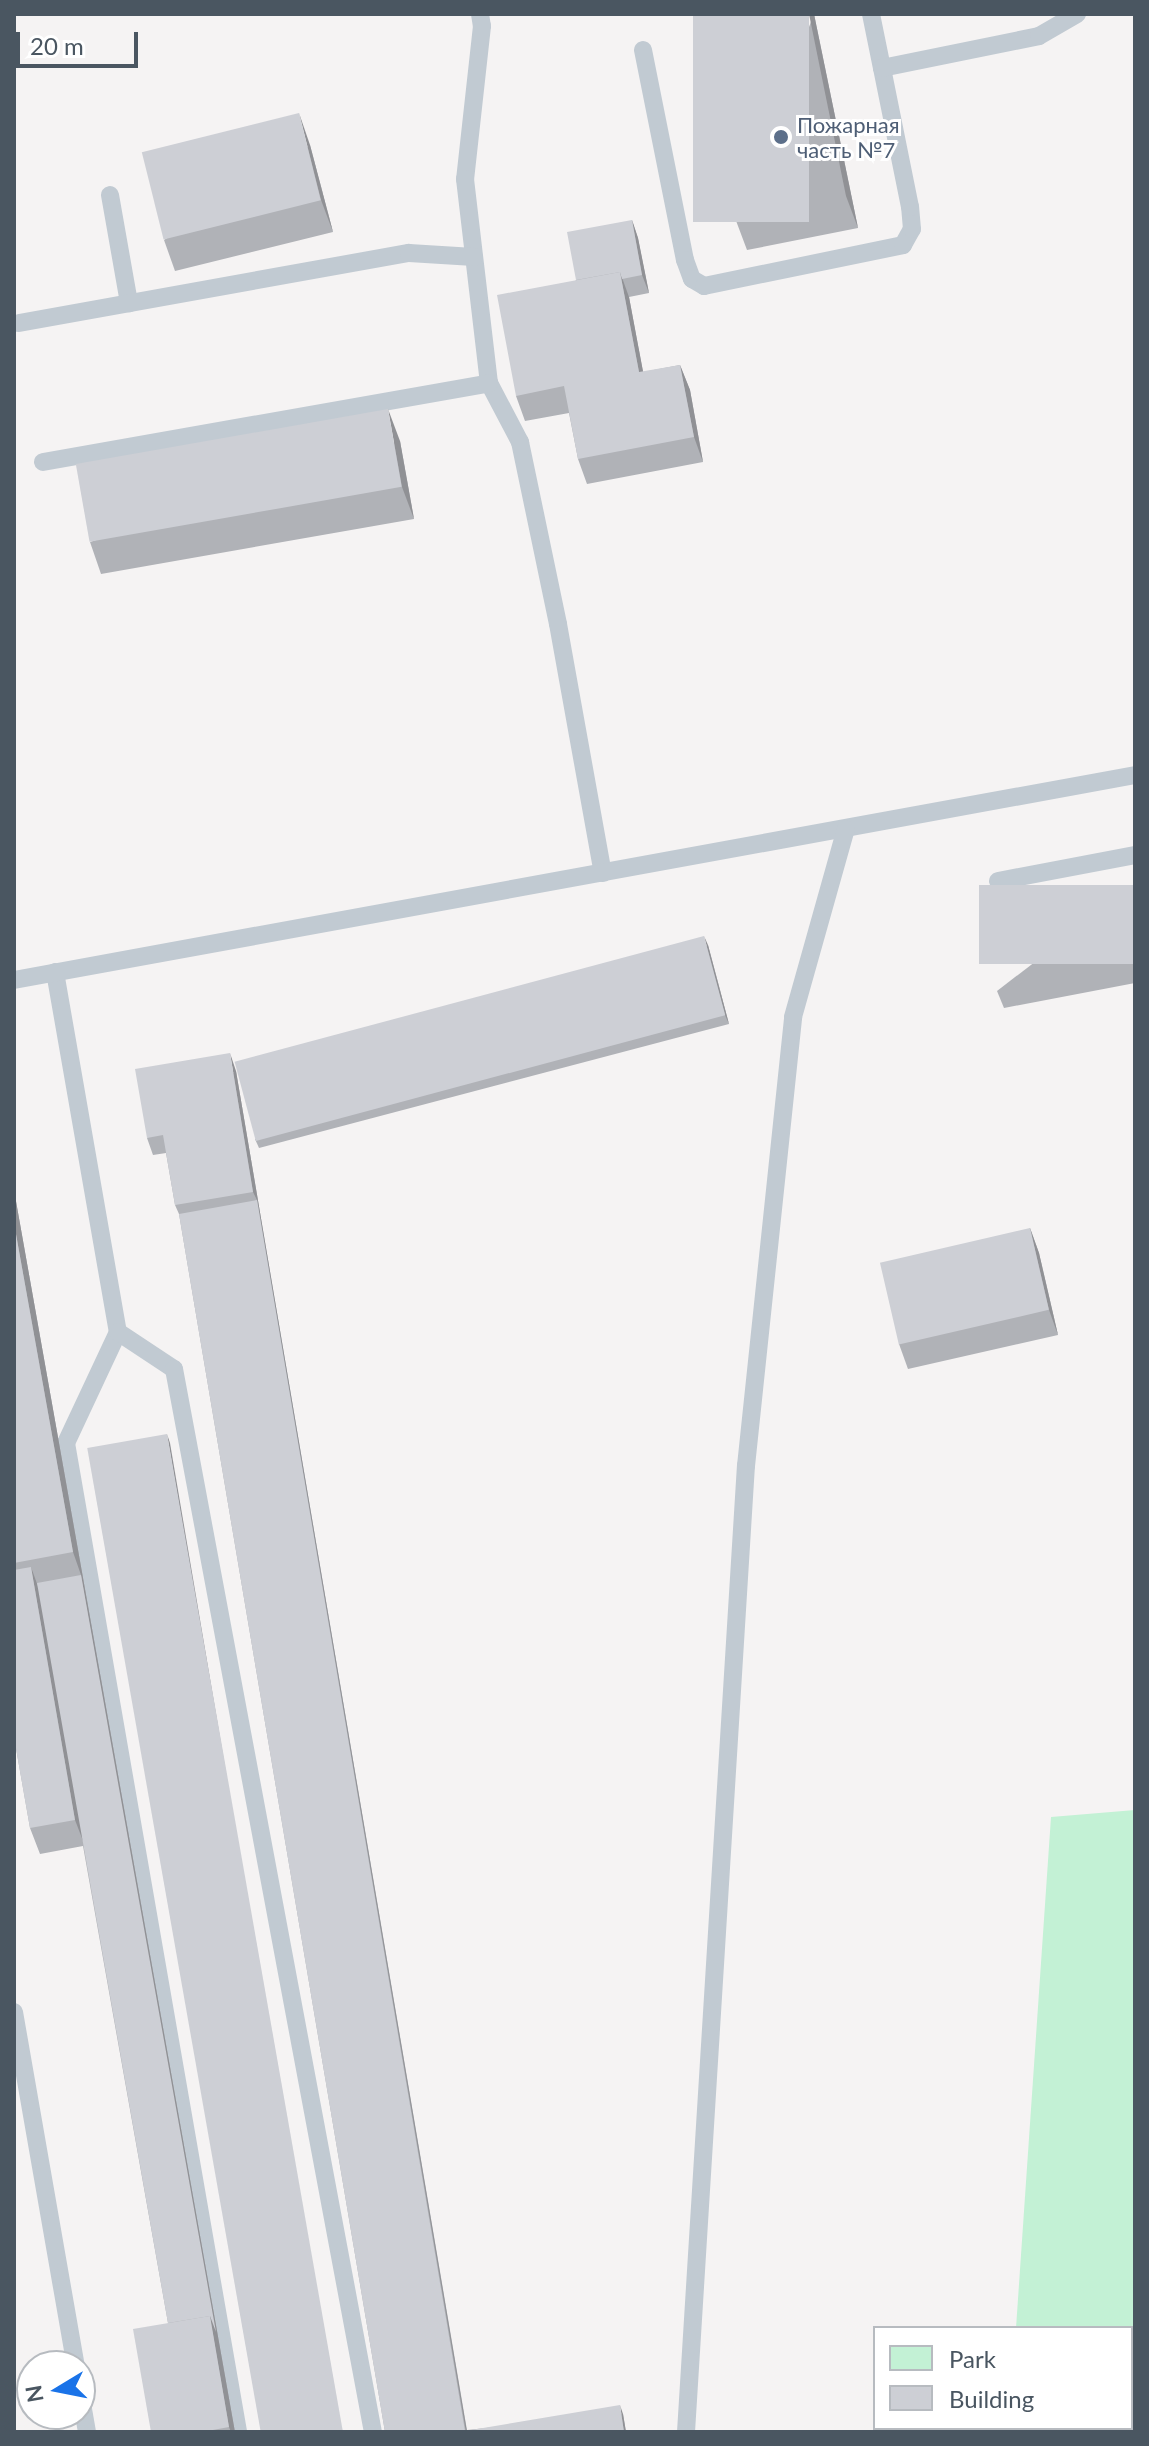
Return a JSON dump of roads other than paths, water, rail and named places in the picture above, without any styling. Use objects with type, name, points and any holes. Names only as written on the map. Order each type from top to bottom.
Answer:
[{"type":"lane","points":[[480,14],[482,26],[465,179],[489,383],[520,442],[558,624],[603,873]]},
{"type":"lane","points":[[643,50],[685,260],[692,279],[704,286],[903,245],[912,229],[910,207],[871,14]]},
{"type":"lane","points":[[882,68],[1039,36],[1077,14]]},
{"type":"lane","points":[[110,195],[129,303]]},
{"type":"lane","points":[[19,323],[409,253],[474,257]]},
{"type":"lane","points":[[43,462],[489,383]]},
{"type":"lane","points":[[14,980],[1135,775]]},
{"type":"lane","points":[[686,2432],[746,1466],[793,1017],[846,829]]},
{"type":"lane","points":[[998,881],[1135,855]]},
{"type":"lane","points":[[55,972],[118,1332],[66,1443],[238,2432]]},
{"type":"lane","points":[[118,1332],[174,1369],[373,2432]]},
{"type":"lane","points":[[14,2012],[73,2350]]},
{"type":"place","name":"Пожарная часть №7","points":[[781,137]]}]
